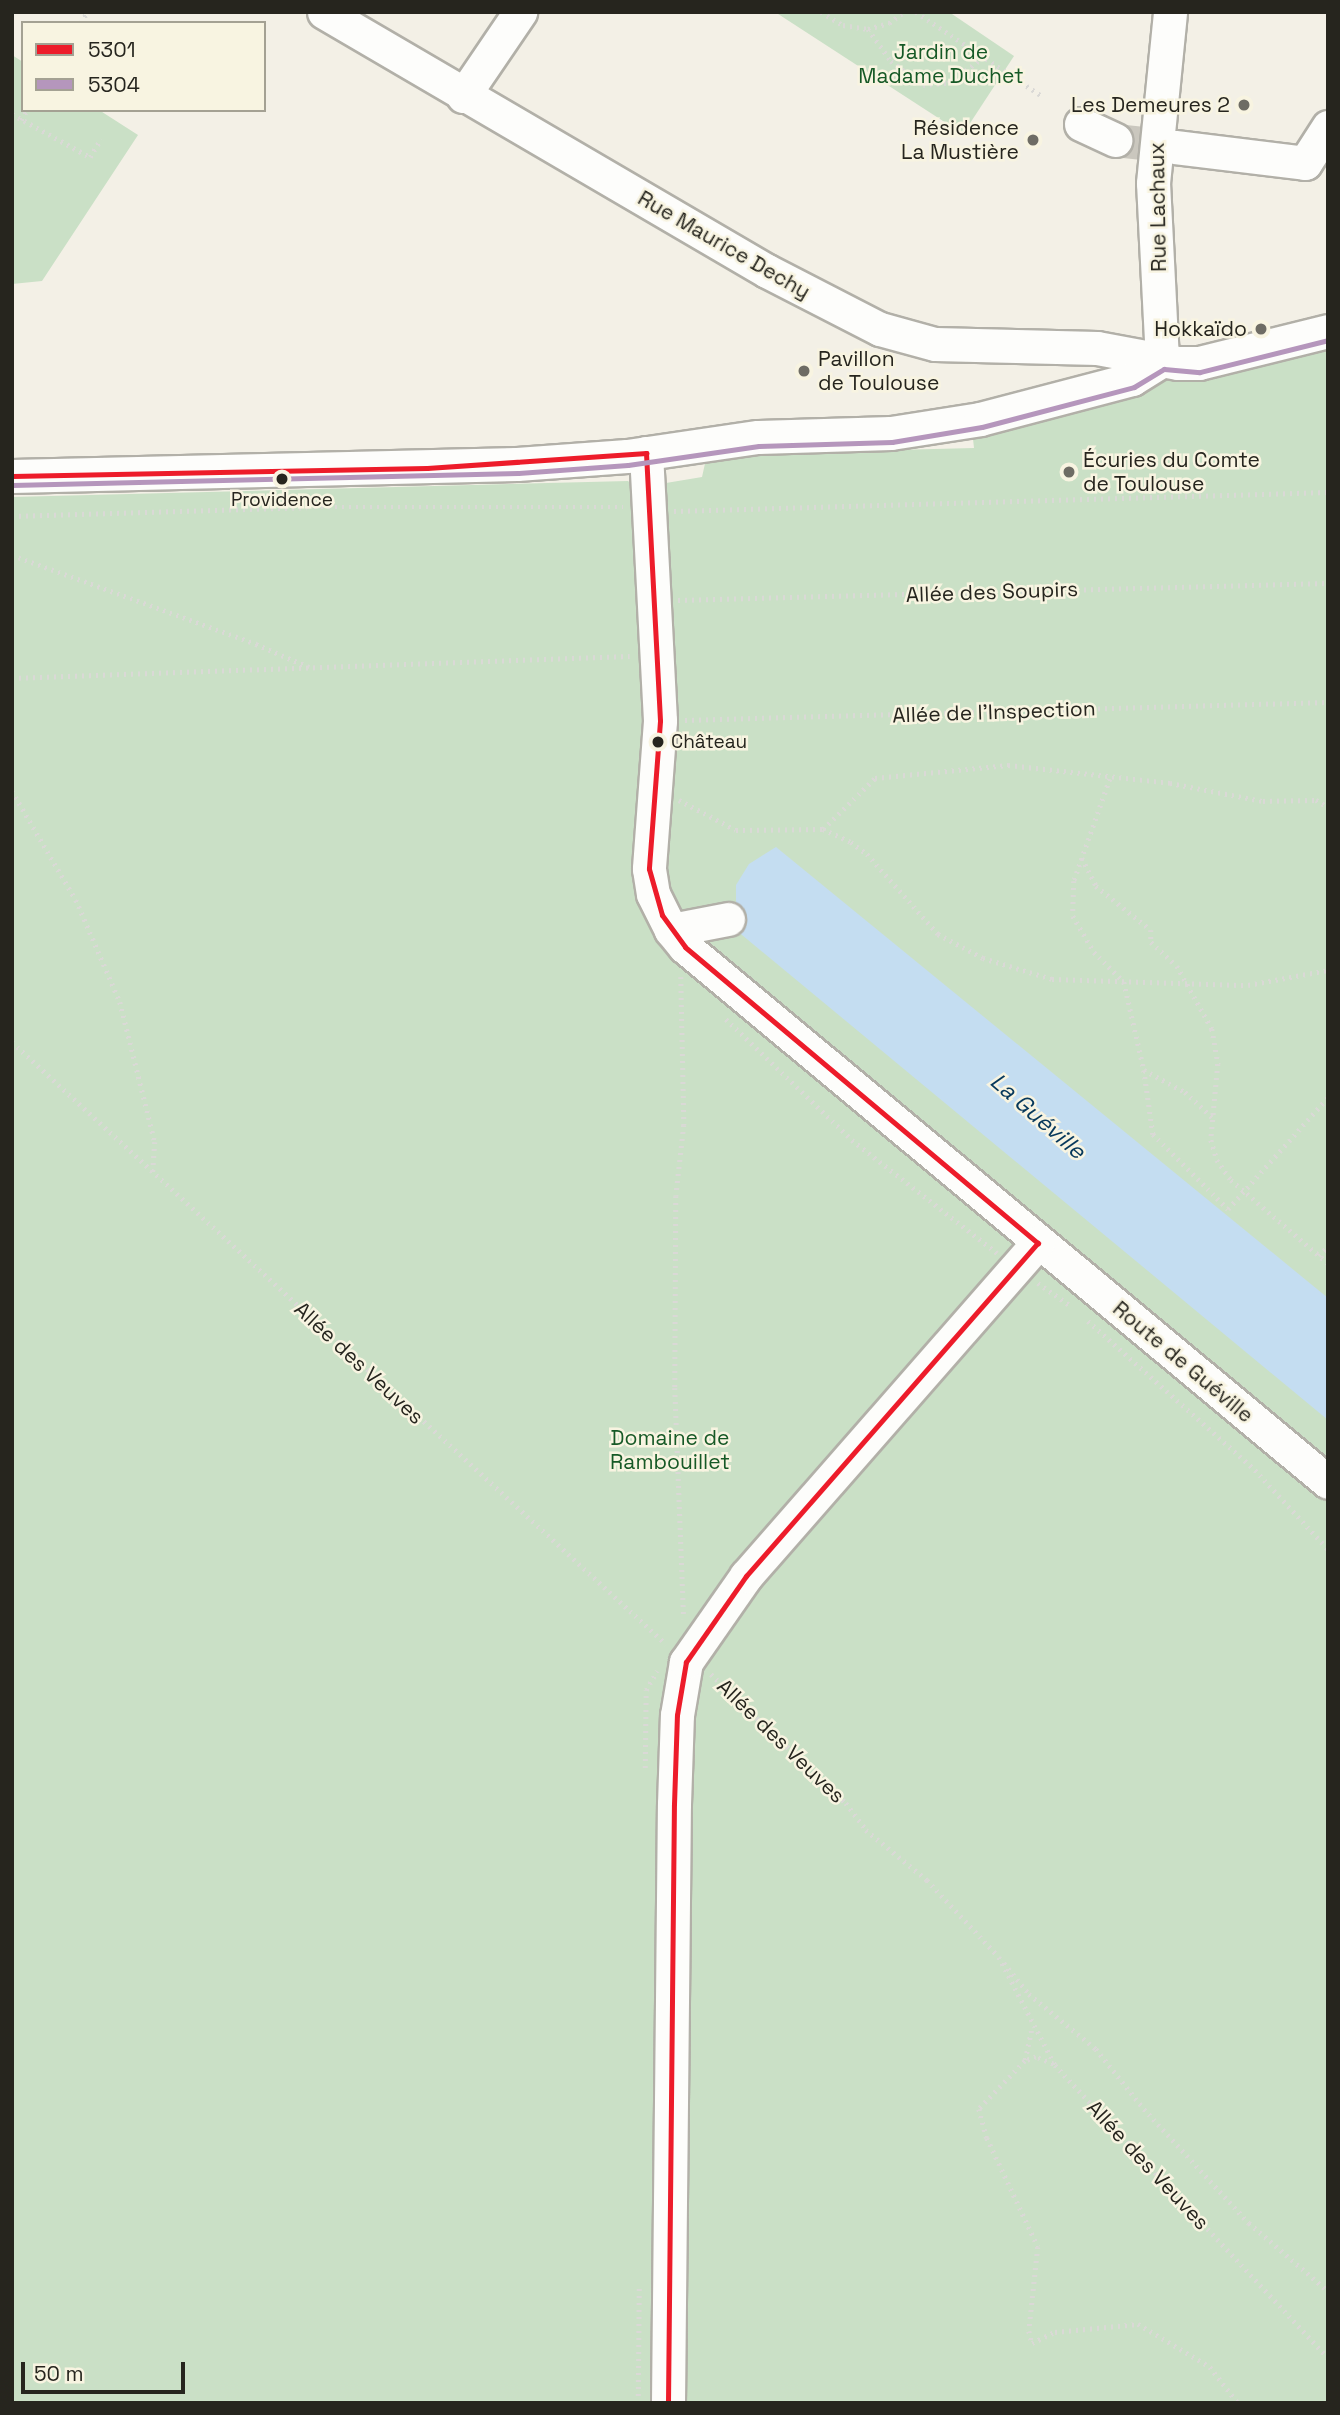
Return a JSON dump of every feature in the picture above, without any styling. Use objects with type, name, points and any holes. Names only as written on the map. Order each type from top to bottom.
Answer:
[{"type":"street","name":"Rue Maurice Dechy","points":[[324,12],[463,96],[767,271],[880,329],[936,344],[1097,348],[1162,360],[1199,363],[1328,331]]},
{"type":"street","points":[[463,96],[520,12]]},
{"type":"street","name":"Rue Lachaux","points":[[1162,360],[1147,144],[1170,12]]},
{"type":"street","points":[[1080,124],[1147,144],[1305,163],[1328,127]]},
{"type":"street","points":[[12,476],[426,468],[646,453],[758,437],[891,432],[980,419],[1132,379],[1162,360]]},
{"type":"street","points":[[646,453],[652,512],[660,720],[649,869],[653,894],[678,939],[728,919]]},
{"type":"street","name":"Route de Guéville","points":[[678,939],[1038,1243],[1328,1482]]},
{"type":"street","points":[[668,2403],[674,1804],[677,1715],[686,1661],[746,1576],[1038,1243]]},
{"type":"path","points":[[821,12],[843,25],[868,29],[889,23],[904,12]]},
{"type":"path","points":[[916,12],[1042,96]]},
{"type":"path","points":[[868,29],[891,61],[923,85],[948,83],[984,57]]},
{"type":"path","points":[[21,120],[26,112]]},
{"type":"path","points":[[12,114],[90,157],[101,139]]},
{"type":"path","points":[[12,516],[606,504],[652,512],[1328,492]]},
{"type":"path","points":[[12,555],[256,643],[309,667]]},
{"type":"path","name":"Allée des Soupirs","points":[[656,600],[1328,583]]},
{"type":"path","points":[[12,678],[657,655]]},
{"type":"path","name":"Allée de l'Inspection","points":[[660,720],[1328,702]]},
{"type":"path","points":[[823,829],[875,778],[1008,765],[1110,779],[1170,783],[1263,801],[1316,800],[1328,807]]},
{"type":"path","points":[[1110,779],[1071,892],[1073,916],[1094,952],[1124,982],[1144,1070],[1148,1118],[1160,1142],[1228,1209],[1328,1097]]},
{"type":"path","points":[[655,787],[736,830],[823,829],[867,854],[926,923],[967,951],[1052,979],[1189,985],[1267,984],[1328,970]]},
{"type":"path","points":[[12,791],[76,900],[120,1002],[155,1142],[153,1174]]},
{"type":"path","points":[[1082,858],[1096,886],[1151,930],[1151,942],[1189,985],[1212,1029],[1218,1064],[1212,1117],[1217,1160],[1245,1191],[1328,1263]]},
{"type":"path","points":[[678,939],[684,1125],[676,1196],[675,1388],[686,1661]]},
{"type":"path","name":"Allée des Veuves","points":[[12,1042],[686,1661],[717,1677],[846,1803],[866,1830],[926,1880],[999,1957],[1032,2028],[1055,2065],[1328,2358]]},
{"type":"path","points":[[1144,1070],[1185,1092],[1212,1117]]},
{"type":"path","points":[[1319,1256],[1328,1246]]},
{"type":"path","points":[[999,1957],[1029,1994],[1096,2049],[1144,2109],[1249,2223],[1328,2291]]},
{"type":"path","points":[[1025,2061],[1032,2028]]},
{"type":"path","points":[[1055,2065],[1037,2057],[1025,2061],[979,2109],[987,2138],[1038,2247],[1029,2331],[1032,2343],[1055,2332],[1138,2324],[1210,2367],[1238,2403]]},
{"type":"green space","name":"Jardin de Madame Duchet","points":[[775,12],[949,12],[1014,56],[963,134]]},
{"type":"green space","points":[[12,55],[21,61],[21,112],[102,112],[138,135],[42,281],[12,284]]},
{"type":"green space","name":"Domaine de Rambouillet","points":[[1328,338],[1328,2403],[12,2403],[12,497],[628,481],[636,488],[702,477],[706,459],[750,448],[815,452],[974,448],[972,430]]},
{"type":"water","name":"La Guéville","points":[[776,847],[1328,1298],[1328,1420],[736,930],[736,885],[749,864]]},
{"type":"tunnel","points":[[1115,140],[1146,143]]},
{"type":"transit line","name":"5304","points":[[12,485],[518,473],[628,465],[759,446],[892,442],[982,427],[1134,387],[1164,369],[1200,372],[1328,340]]},
{"type":"transit line","name":"5301","points":[[646,453],[660,721],[649,869],[662,915],[685,947],[1038,1243]]},
{"type":"transit line","name":"5301","points":[[12,476],[427,468],[646,453]]},
{"type":"transit line","name":"5301","points":[[668,2403],[674,1804],[677,1715],[686,1662],[746,1576],[1038,1243]]},
{"type":"place","name":"Les Demeures 2","points":[[1244,105]]},
{"type":"place","name":"Résidence La Mustière","points":[[1033,140]]},
{"type":"place","name":"Hokkaïdo","points":[[1261,329]]},
{"type":"place","name":"Pavillon de Toulouse","points":[[804,371]]},
{"type":"place","name":"Écuries du Comte de Toulouse","points":[[1069,472]]},
{"type":"place","name":"Providence","points":[[282,479]]},
{"type":"place","name":"Château","points":[[658,742]]}]
